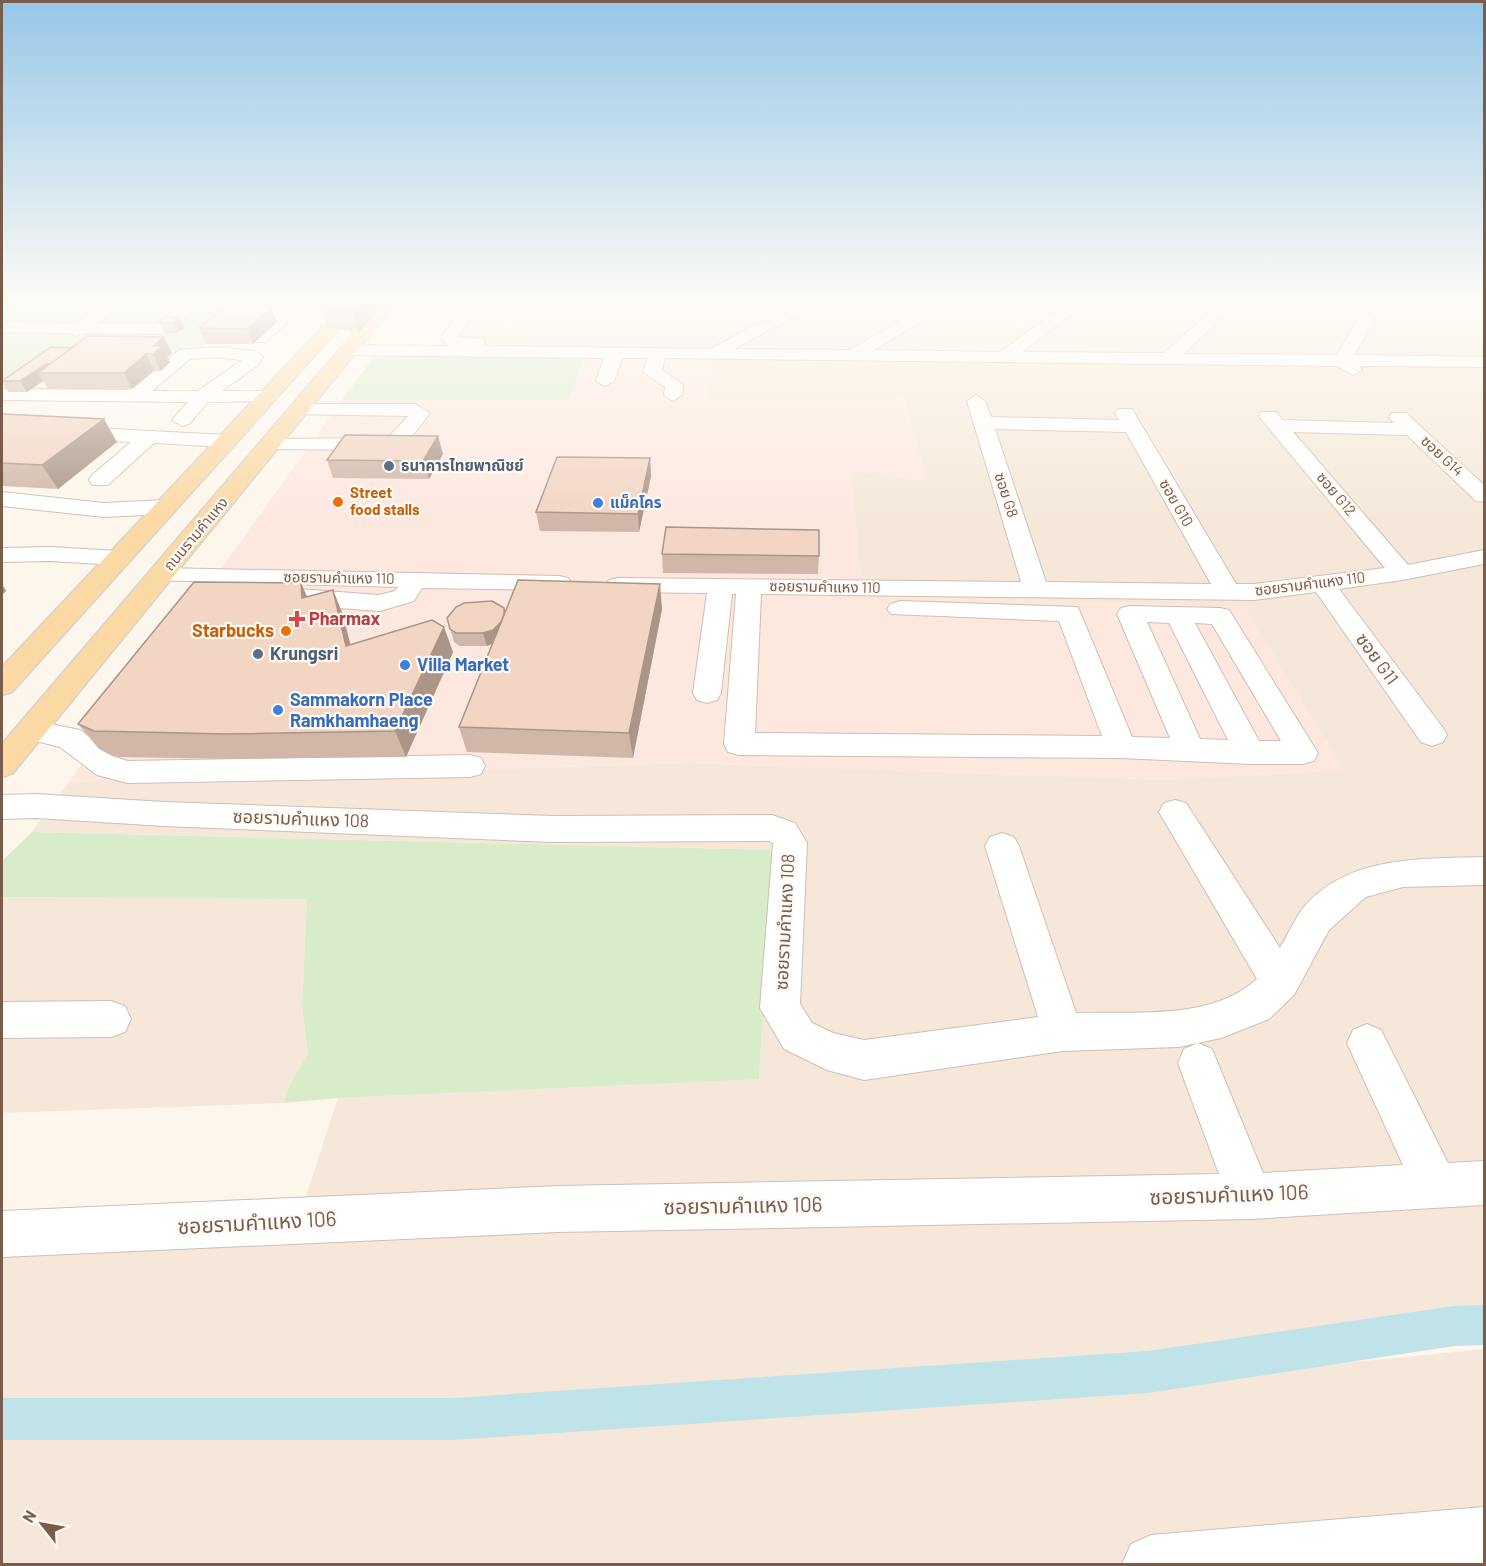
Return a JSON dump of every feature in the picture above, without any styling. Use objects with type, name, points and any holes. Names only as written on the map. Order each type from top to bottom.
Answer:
[{"type":"main road","points":[[2,685],[183,487],[232,427],[267,397],[288,375]]},
{"type":"main road","name":"ถนนรามคำแหง","points":[[2,765],[327,375]]},
{"type":"main road","points":[[183,487],[234,488]]},
{"type":"street","points":[[156,375],[105,416],[204,420]]},
{"type":"street","points":[[169,396],[192,375]]},
{"type":"street","points":[[182,420],[202,397],[233,375]]},
{"type":"street","points":[[605,381],[607,375]]},
{"type":"street","points":[[657,375],[674,385],[673,395]]},
{"type":"street","points":[[2,394],[267,397]]},
{"type":"street","name":"ซอย G8","points":[[976,401],[1036,589]]},
{"type":"street","points":[[269,445],[392,444],[399,440],[420,413],[415,410],[298,410]]},
{"type":"street","points":[[320,444],[345,410]]},
{"type":"street","name":"ซอย G10","points":[[983,423],[1128,419],[1228,592]]},
{"type":"street","name":"ซอย G14","points":[[1274,421],[1405,423],[1485,496]]},
{"type":"street","name":"ซอย G12","points":[[1274,421],[1402,573]]},
{"type":"street","points":[[2,429],[150,436],[232,427]]},
{"type":"street","points":[[100,480],[150,436]]},
{"type":"street","points":[[3,501],[98,509],[165,507]]},
{"type":"street","points":[[50,554],[98,509]]},
{"type":"street","points":[[2,555],[50,554],[112,565]]},
{"type":"street","name":"ซอยรามคำแหง 110","points":[[162,575],[720,586],[748,596],[1036,589],[1204,604],[1228,592],[1254,592],[1402,573],[1483,559]]},
{"type":"street","points":[[2,566],[112,565]]},
{"type":"street","points":[[209,601],[234,592],[380,603],[405,596],[414,580]]},
{"type":"street","name":"ซอย G11","points":[[1323,583],[1432,735]]},
{"type":"street","points":[[707,693],[720,586]]},
{"type":"street","points":[[1121,747],[1069,613],[748,596],[739,744],[1121,747],[1250,753],[1303,753],[1220,616],[1204,604],[1178,615],[1130,614],[1190,750]]},
{"type":"street","points":[[1178,615],[1250,753]]},
{"type":"street","points":[[31,730],[93,741],[108,767],[128,772],[470,766]]},
{"type":"street","name":"ซอยรามคำแหง 108","points":[[2,807],[36,806],[164,814],[554,829],[772,828],[783,832],[789,843],[780,1008],[798,1036],[827,1051],[864,1060],[1063,1032],[1179,1028],[1221,1020],[1254,1006],[1280,982],[1316,919],[1355,886],[1403,873],[1485,871]]},
{"type":"street","points":[[1175,813],[1280,982]]},
{"type":"street","points":[[1002,846],[1063,1032]]},
{"type":"street","points":[[2,1020],[111,1019]]},
{"type":"street","points":[[1367,1043],[1436,1186]]},
{"type":"street","points":[[1198,1063],[1250,1196]]},
{"type":"street","name":"ซอยรามคําแหง 106","points":[[2,1234],[558,1209],[1250,1196],[1485,1183]]},
{"type":"street","points":[[1151,1564],[1485,1534]]},
{"type":"shaded area","points":[[578,375],[710,375],[707,401],[904,397],[927,481],[851,471],[863,595],[1245,607],[1344,770],[1167,780],[690,763],[69,782],[342,400],[569,400]]},
{"type":"shaded area","points":[[710,375],[1484,375],[1484,1319],[1365,1330],[1138,1359],[541,1404],[2,1422],[2,1213],[305,1199],[338,1098],[759,1078],[772,850],[32,832],[69,782],[690,763],[1167,780],[1343,770],[862,595],[851,471],[926,481],[783,400],[706,401]]},
{"type":"shaded area","points":[[2,897],[307,899],[302,1005],[308,1054],[292,1080],[283,1103],[2,1113]]},
{"type":"shaded area","points":[[1484,1349],[1484,1564],[2,1564],[2,1437],[390,1431],[910,1407]]},
{"type":"green space","points":[[2,375],[23,375],[4,387],[2,386]]},
{"type":"green space","points":[[361,375],[578,375],[569,400],[342,400]]},
{"type":"green space","points":[[32,832],[772,850],[759,1079],[338,1098],[283,1103],[292,1080],[308,1054],[302,1005],[307,899],[2,897],[2,861]]},
{"type":"building","points":[[11,375],[29,375],[20,381],[2,381]]},
{"type":"building","points":[[2,414],[104,419],[42,465],[2,463]]},
{"type":"building","points":[[345,435],[438,436],[423,461],[327,460]]},
{"type":"building","name":"แม็คโคร","points":[[557,457],[650,458],[638,514],[536,512]]},
{"type":"building","points":[[666,527],[819,530],[819,556],[662,554]]},
{"type":"building","points":[[518,580],[660,584],[629,733],[459,727]]},
{"type":"building","name":"Sammakorn Place Ramkhamhaeng","points":[[194,582],[301,583],[302,598],[333,590],[346,646],[432,620],[444,627],[395,731],[226,734],[94,731],[78,724]]},
{"type":"building","points":[[492,601],[504,608],[501,622],[493,630],[483,633],[456,633],[450,629],[447,618],[456,607],[464,603]]},
{"type":"waterway","points":[[2,1419],[453,1419],[1148,1372],[1454,1326],[1484,1325]]},
{"type":"place","name":"ธนาคารไทยพาณิชย์","points":[[389,466]]},
{"type":"place","name":"Street food stalls","points":[[338,502]]},
{"type":"place","name":"แม็คโคร","points":[[598,503]]},
{"type":"place","name":"Pharmax","points":[[297,619]]},
{"type":"place","name":"Starbucks","points":[[286,631]]},
{"type":"place","name":"Krungsri","points":[[258,654]]},
{"type":"place","name":"Villa Market","points":[[405,665]]},
{"type":"place","name":"Sammakorn Place Ramkhamhaeng","points":[[278,710]]}]
